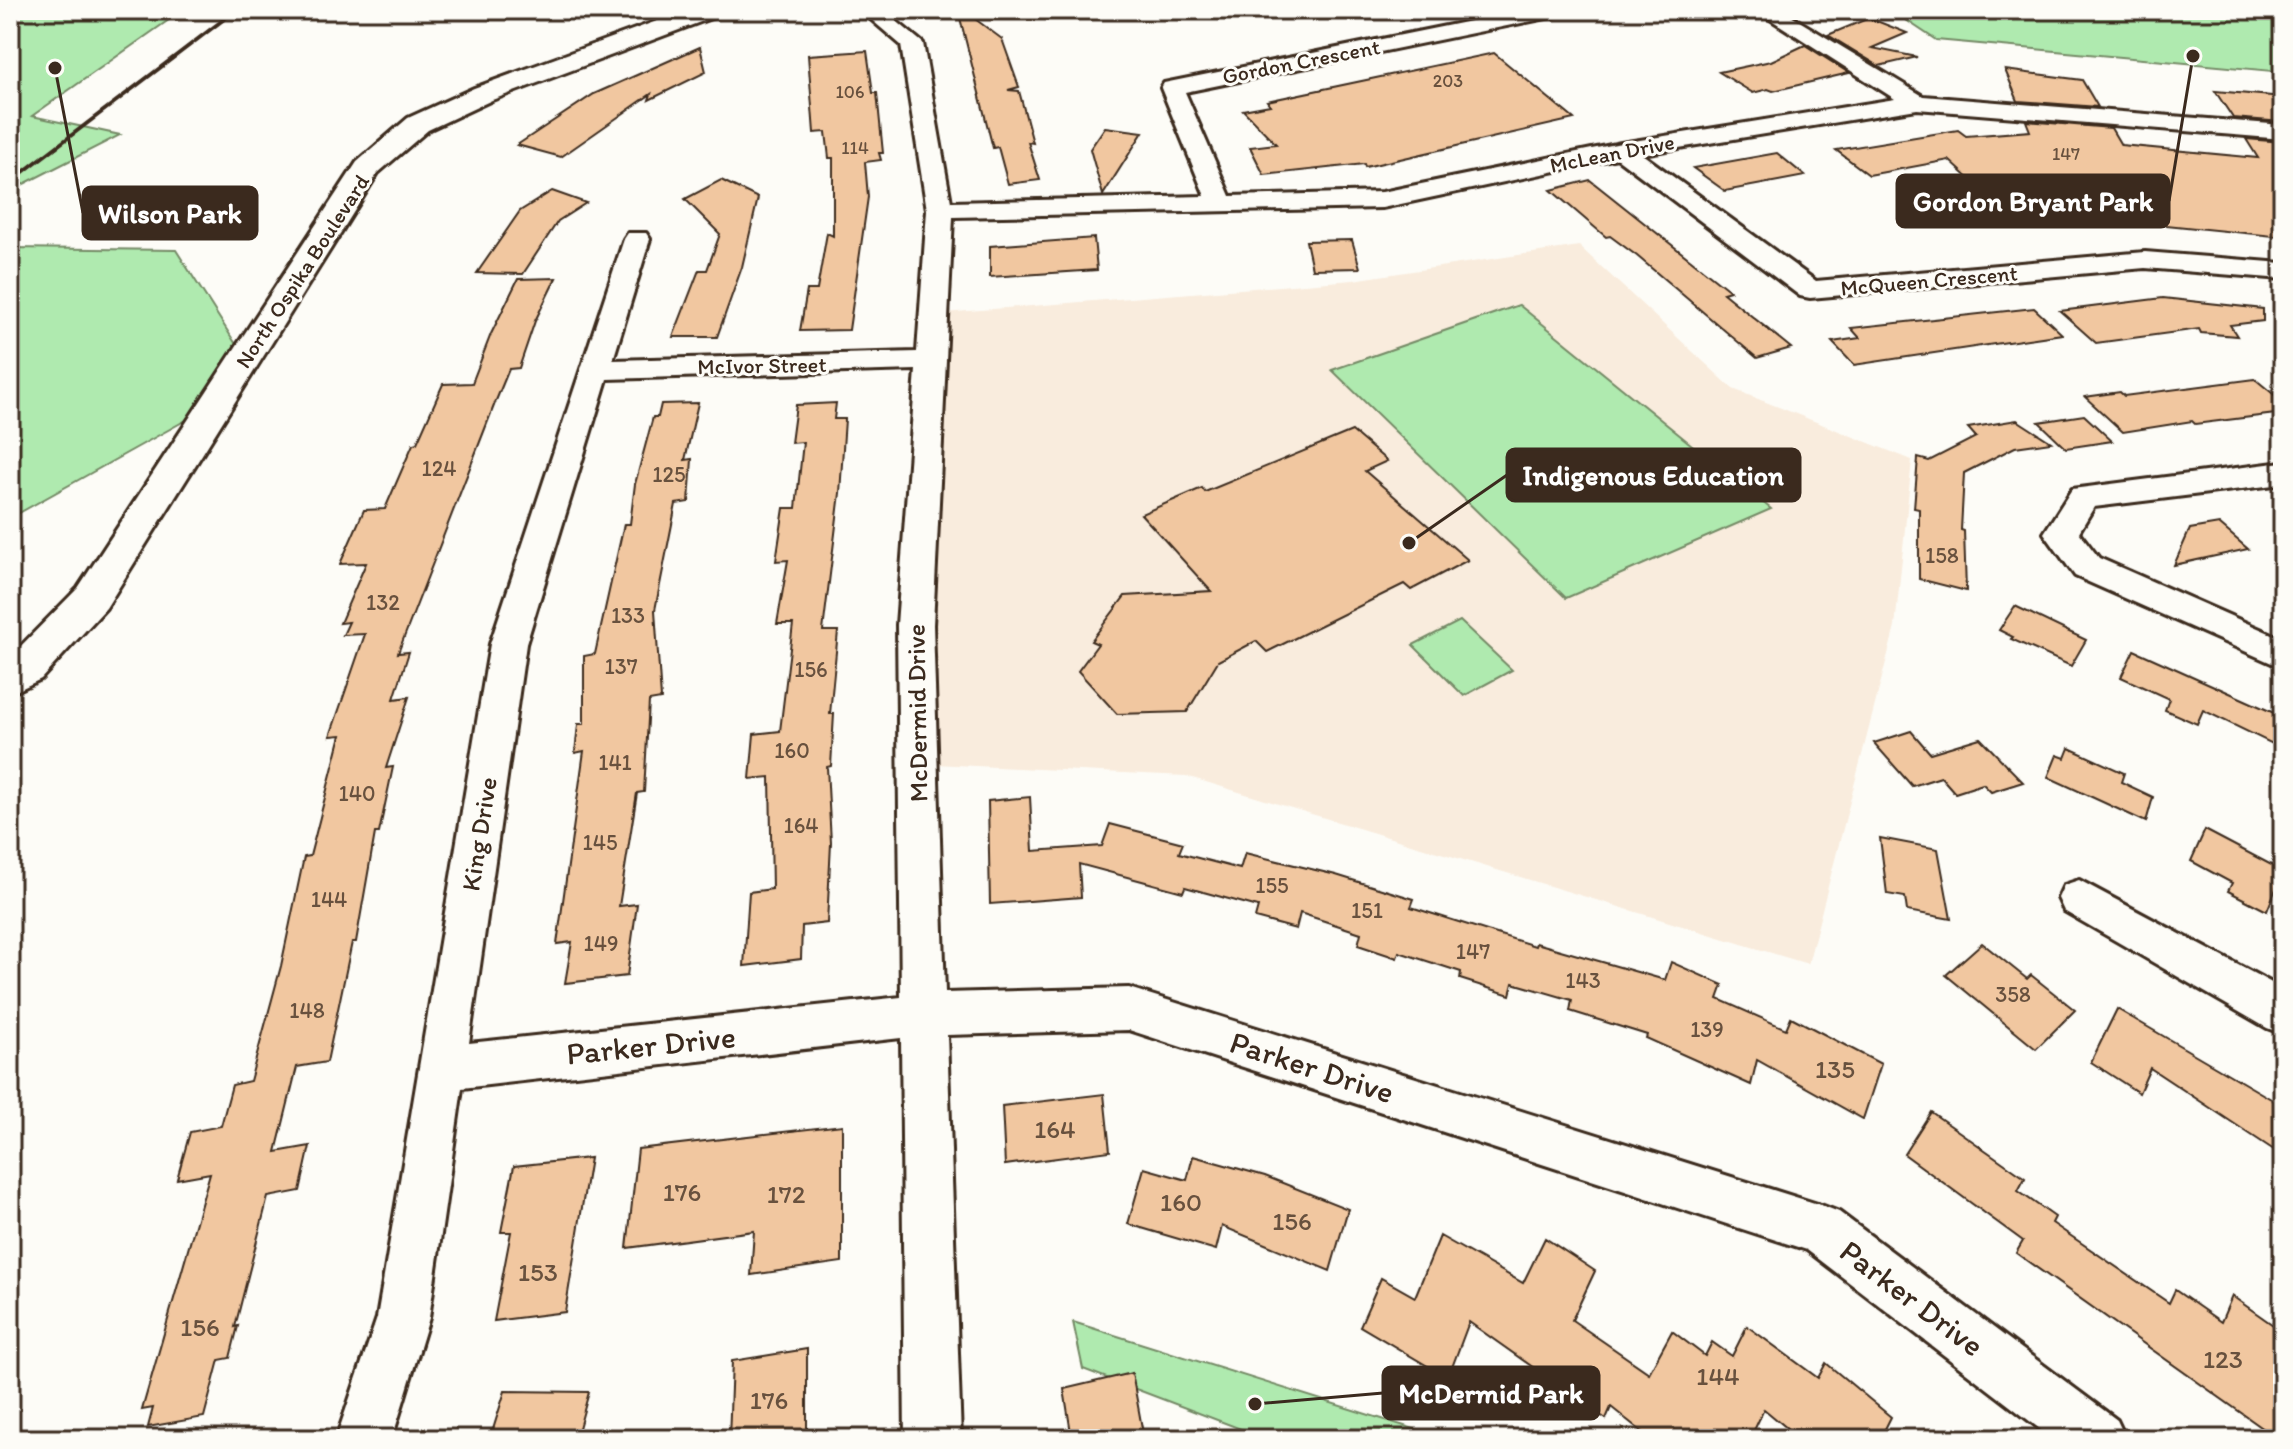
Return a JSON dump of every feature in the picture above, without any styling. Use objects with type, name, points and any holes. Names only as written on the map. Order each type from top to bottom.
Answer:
[{"type":"street","name":"North Ospika Boulevard","points":[[10,678],[26,668],[92,598],[367,168],[418,124],[470,100],[710,10]]},
{"type":"street","name":"McDermid Drive","points":[[870,10],[912,43],[940,210],[915,625],[933,1439]]},
{"type":"street","name":"Gordon Crescent","points":[[1221,204],[1172,88],[1556,10]]},
{"type":"street","points":[[1766,10],[1917,102]]},
{"type":"street","name":"McLean Drive","points":[[940,210],[1382,200],[1621,150],[1917,102],[2283,132]]},
{"type":"street","name":"McQueen Crescent","points":[[1621,150],[1810,290],[2145,260],[2283,271]]},
{"type":"street","name":"King Drive","points":[[364,1439],[403,1318],[508,644],[637,239]]},
{"type":"street","name":"McIvor Street","points":[[595,370],[930,361]]},
{"type":"street","points":[[2283,473],[2084,497],[2061,533],[2087,567],[2283,654]]},
{"type":"street","points":[[2079,898],[2283,1013]]},
{"type":"street","name":"Parker Drive","points":[[443,1068],[924,1015],[1129,1009],[1821,1230],[2098,1439]]},
{"type":"shaded area","points":[[1579,246],[1733,389],[1912,460],[1895,627],[1808,964],[1186,776],[914,763],[916,368],[919,315],[1353,280]]},
{"type":"green space","points":[[10,10],[183,10],[32,116],[120,135],[10,191]]},
{"type":"green space","points":[[1891,10],[2283,10],[2283,72],[1936,40]]},
{"type":"green space","points":[[10,248],[176,250],[253,371],[213,405],[10,518]]},
{"type":"green space","points":[[1519,305],[1771,509],[1566,598],[1332,370]]},
{"type":"green space","points":[[1460,621],[1512,670],[1464,696],[1413,645]]},
{"type":"green space","points":[[1073,1322],[1446,1439],[1267,1439],[1083,1369]]},
{"type":"building","points":[[958,10],[963,10],[1002,39],[1019,87],[1008,90],[1019,91],[1033,143],[1028,142],[1040,180],[1008,184],[998,147],[993,148]]},
{"type":"building","points":[[1869,18],[1907,33],[1872,48],[1917,57],[1879,66],[1828,35]]},
{"type":"building","points":[[1805,45],[1849,73],[1753,93],[1719,72],[1771,61]]},
{"type":"building","points":[[700,47],[706,72],[649,100],[651,94],[561,157],[517,145],[594,94]]},
{"type":"building","points":[[867,51],[873,93],[877,93],[883,153],[879,153],[881,160],[865,162],[868,197],[849,330],[800,331],[807,290],[817,290],[827,233],[833,236],[833,158],[829,158],[826,132],[814,133],[808,55]]},
{"type":"building","points":[[1494,53],[1574,119],[1365,167],[1364,164],[1264,175],[1250,147],[1276,144],[1243,110],[1270,105],[1267,101]]},
{"type":"building","points":[[2005,70],[2082,80],[2098,107],[2018,101]]},
{"type":"building","points":[[2215,91],[2283,97],[2283,122],[2233,118]]},
{"type":"building","points":[[2026,121],[2111,128],[2121,145],[2258,158],[2246,139],[2283,142],[2283,237],[2098,218],[2021,226],[1949,160],[1869,175],[1836,150],[1958,130],[1966,136],[2030,131]]},
{"type":"building","points":[[1105,127],[1143,132],[1103,195],[1090,149]]},
{"type":"building","points":[[1777,153],[1805,176],[1725,191],[1693,168]]},
{"type":"building","points":[[721,180],[758,198],[742,267],[717,337],[673,337],[699,270],[707,270],[720,234],[685,199]]},
{"type":"building","points":[[1590,180],[1730,291],[1723,293],[1791,348],[1757,358],[1637,256],[1610,236],[1606,237],[1551,190]]},
{"type":"building","points":[[552,191],[586,203],[558,221],[523,274],[477,273],[520,211]]},
{"type":"building","points":[[1094,238],[1097,270],[990,277],[990,246]]},
{"type":"building","points":[[1352,240],[1360,268],[1312,269],[1306,241]]},
{"type":"building","points":[[556,278],[535,321],[519,368],[509,369],[398,653],[409,652],[394,699],[409,697],[386,768],[393,767],[379,833],[375,833],[356,942],[352,942],[327,1062],[297,1067],[276,1152],[310,1146],[300,1191],[268,1197],[230,1358],[219,1360],[204,1417],[148,1427],[153,1408],[142,1410],[210,1173],[177,1179],[190,1132],[221,1126],[232,1085],[250,1081],[281,966],[304,857],[310,856],[341,735],[330,736],[365,634],[343,635],[349,622],[340,623],[366,563],[340,564],[364,510],[385,509],[443,384],[472,383],[491,334],[518,279]]},
{"type":"building","points":[[2163,298],[2263,309],[2263,321],[2230,325],[2237,336],[2201,333],[2199,329],[2096,343],[2060,311]]},
{"type":"building","points":[[2034,308],[2062,334],[1854,365],[1832,342],[1860,338],[1851,328]]},
{"type":"building","points":[[2255,379],[2283,402],[2283,413],[2195,424],[2192,421],[2123,432],[2085,397],[2120,392],[2124,396]]},
{"type":"building","points":[[698,403],[685,460],[692,459],[689,502],[676,504],[655,610],[661,699],[649,701],[644,792],[637,793],[619,906],[637,904],[627,976],[565,983],[572,942],[557,944],[584,751],[575,753],[578,724],[584,724],[584,656],[595,654],[624,524],[630,524],[635,484],[653,417],[658,417],[661,404]]},
{"type":"building","points":[[836,403],[834,419],[845,419],[840,493],[823,631],[838,631],[830,714],[834,714],[831,766],[827,767],[831,843],[827,923],[802,926],[801,959],[744,966],[749,892],[772,889],[770,777],[750,779],[754,734],[780,731],[793,624],[777,624],[788,560],[776,561],[784,508],[796,508],[803,442],[791,443],[796,405]]},
{"type":"building","points":[[2084,415],[2112,441],[2066,448],[2039,422]]},
{"type":"building","points":[[2017,420],[2051,442],[2015,447],[1964,473],[1961,530],[1964,531],[1966,591],[1919,579],[1919,509],[1914,508],[1918,458],[1929,461],[1976,437],[1968,428]]},
{"type":"building","points":[[1352,431],[1387,461],[1365,471],[1468,560],[1411,590],[1404,584],[1267,652],[1256,641],[1218,661],[1187,712],[1117,714],[1078,671],[1098,644],[1091,641],[1125,596],[1211,591],[1141,514],[1202,488],[1205,492]]},
{"type":"building","points":[[2219,524],[2248,549],[2174,565],[2190,529]]},
{"type":"building","points":[[2015,606],[2086,640],[2071,666],[2011,639],[2013,637],[1999,630]]},
{"type":"building","points":[[2134,650],[2283,717],[2283,749],[2203,710],[2197,724],[2165,710],[2169,699],[2121,677]]},
{"type":"building","points":[[1911,731],[1930,753],[1980,738],[2023,782],[1991,792],[1983,784],[1955,793],[1941,777],[1912,786],[1874,743]]},
{"type":"building","points":[[2069,748],[2124,773],[2121,782],[2153,797],[2146,822],[2048,777],[2057,755],[2065,758]]},
{"type":"building","points":[[1030,797],[1033,851],[1102,846],[1110,824],[1183,843],[1179,853],[1240,869],[1245,853],[1336,875],[1414,899],[1411,907],[1535,946],[1536,943],[1665,980],[1671,962],[1723,985],[1718,999],[1786,1029],[1791,1017],[1881,1064],[1863,1119],[1757,1060],[1751,1085],[1646,1038],[1647,1035],[1570,1011],[1572,1000],[1513,983],[1510,995],[1460,979],[1461,972],[1399,952],[1397,958],[1358,945],[1361,933],[1300,913],[1296,929],[1255,918],[1258,907],[1185,887],[1183,892],[1079,864],[1081,897],[990,904],[988,801]]},
{"type":"building","points":[[2205,830],[2283,871],[2267,911],[2228,891],[2232,883],[2191,861]]},
{"type":"building","points":[[1880,838],[1938,849],[1951,919],[1907,911],[1905,897],[1887,894]]},
{"type":"building","points":[[1982,943],[2027,979],[2031,975],[2075,1010],[2036,1049],[1946,975]]},
{"type":"building","points":[[2117,1009],[2283,1106],[2283,1156],[2150,1068],[2139,1093],[2091,1062]]},
{"type":"building","points":[[1104,1094],[1110,1151],[1005,1165],[1002,1106]]},
{"type":"building","points":[[1931,1112],[2025,1178],[2018,1191],[2055,1217],[2052,1223],[2169,1303],[2175,1290],[2221,1322],[2232,1296],[2283,1332],[2283,1345],[2272,1372],[2283,1380],[2283,1439],[2278,1439],[2016,1253],[2023,1241],[1904,1154]]},
{"type":"building","points":[[842,1125],[842,1262],[751,1275],[754,1231],[627,1248],[638,1149]]},
{"type":"building","points":[[1193,1156],[1265,1176],[1348,1209],[1330,1271],[1222,1226],[1216,1250],[1128,1224],[1144,1168],[1187,1180]]},
{"type":"building","points":[[590,1158],[565,1312],[494,1321],[511,1232],[501,1232],[514,1166]]},
{"type":"building","points":[[1440,1236],[1523,1283],[1545,1238],[1595,1271],[1572,1320],[1649,1373],[1672,1331],[1705,1356],[1712,1342],[1732,1356],[1747,1326],[1818,1378],[1826,1363],[1891,1417],[1880,1439],[1800,1439],[1764,1409],[1750,1439],[1651,1439],[1611,1407],[1606,1419],[1469,1322],[1448,1378],[1360,1326],[1381,1278],[1415,1297]]},
{"type":"building","points":[[807,1349],[807,1439],[729,1439],[732,1361]]},
{"type":"building","points":[[1132,1373],[1144,1439],[1072,1439],[1064,1389]]},
{"type":"building","points":[[505,1391],[589,1392],[576,1439],[490,1439]]},
{"type":"railway","points":[[10,182],[236,10]]},
{"type":"place","name":"Gordon Bryant Park","points":[[2193,56]]},
{"type":"place","name":"Wilson Park","points":[[55,68]]},
{"type":"place","name":"Indigenous Education","points":[[1409,543]]},
{"type":"place","name":"McDermid Park","points":[[1255,1404]]}]
